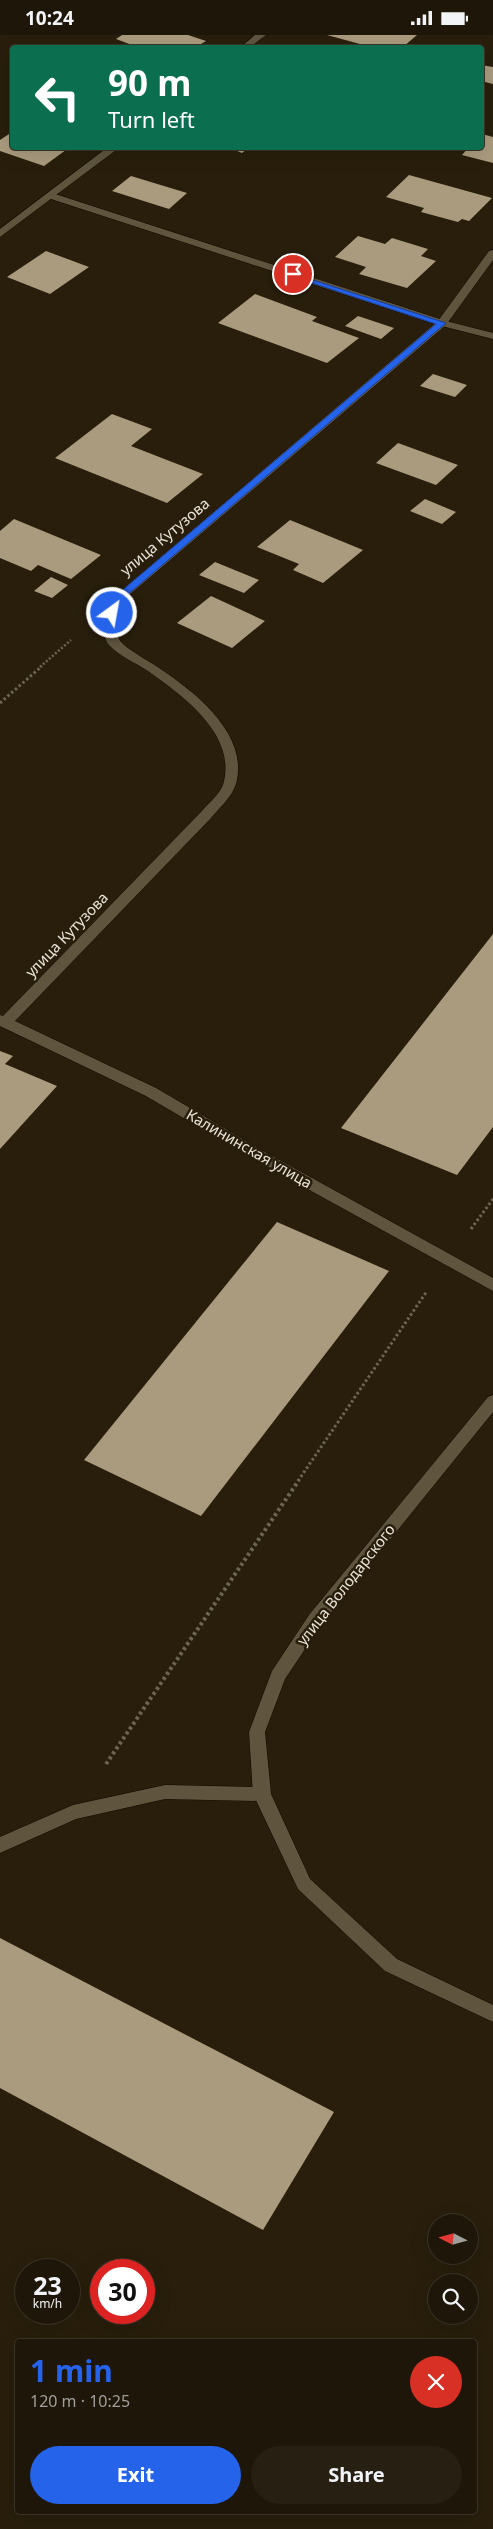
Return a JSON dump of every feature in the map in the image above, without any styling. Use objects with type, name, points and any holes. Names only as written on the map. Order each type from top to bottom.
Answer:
[{"type":"street","points":[[248,45],[261,35]]},
{"type":"street","points":[[0,233],[111,150]]},
{"type":"street","points":[[52,195],[442,323],[493,335]]},
{"type":"street","name":"улица Кутузова","points":[[3,1022],[206,815],[229,785],[233,761],[225,739],[209,714],[114,643],[110,625],[115,601],[442,323],[493,253]]},
{"type":"street","name":"Калининская улица","points":[[3,1022],[151,1092],[260,1156],[493,1285]]},
{"type":"street","name":"улица Володарского","points":[[262,1794],[257,1732],[278,1676],[315,1620],[493,1401]]},
{"type":"street","points":[[0,1845],[73,1812],[165,1792],[262,1794],[304,1884],[391,1965],[493,2014]]},
{"type":"path","points":[[0,703],[115,601]]},
{"type":"path","points":[[73,1812],[448,1260],[493,1199]]},
{"type":"building","points":[[122,35],[188,35],[206,41],[199,45],[132,45],[116,39]]},
{"type":"building","points":[[327,35],[417,35],[405,45],[364,45]]},
{"type":"building","points":[[484,66],[493,67],[493,84],[484,82]]},
{"type":"building","points":[[10,133],[10,150],[66,150],[44,166],[0,151],[0,140]]},
{"type":"building","points":[[484,135],[493,137],[493,163],[462,155],[466,150],[484,150]]},
{"type":"building","points":[[235,150],[246,150],[242,153]]},
{"type":"building","points":[[409,175],[492,198],[469,221],[462,219],[458,222],[421,212],[424,208],[386,197]]},
{"type":"building","points":[[131,176],[187,193],[169,209],[112,191]]},
{"type":"building","points":[[358,236],[385,244],[392,238],[428,249],[421,256],[436,261],[407,288],[359,274],[366,267],[335,257]]},
{"type":"building","points":[[46,251],[89,267],[50,294],[7,277]]},
{"type":"building","points":[[255,294],[317,317],[312,321],[359,338],[327,363],[218,323]]},
{"type":"building","points":[[358,316],[394,328],[381,339],[345,326]]},
{"type":"building","points":[[433,374],[467,385],[455,397],[420,386]]},
{"type":"building","points":[[112,414],[152,429],[131,446],[203,474],[167,503],[55,458]]},
{"type":"building","points":[[398,443],[458,465],[436,485],[376,463]]},
{"type":"building","points":[[425,499],[456,512],[442,524],[410,511]]},
{"type":"building","points":[[14,519],[101,555],[71,579],[38,565],[31,571],[0,558],[0,531]]},
{"type":"building","points":[[290,520],[363,550],[323,583],[293,570],[299,564],[257,547]]},
{"type":"building","points":[[215,562],[259,580],[244,593],[199,575]]},
{"type":"building","points":[[51,577],[68,585],[52,598],[34,591]]},
{"type":"building","points":[[211,596],[265,621],[232,648],[177,623]]},
{"type":"building","points":[[493,934],[493,1127],[457,1175],[341,1128]]},
{"type":"building","points":[[0,1051],[13,1056],[5,1064],[57,1086],[0,1149]]},
{"type":"building","points":[[277,1222],[389,1271],[201,1516],[84,1460]]},
{"type":"building","points":[[0,1938],[334,2112],[263,2230],[0,2088]]},
{"type":"route","points":[[112,613],[115,601],[442,323],[293,274]]}]
